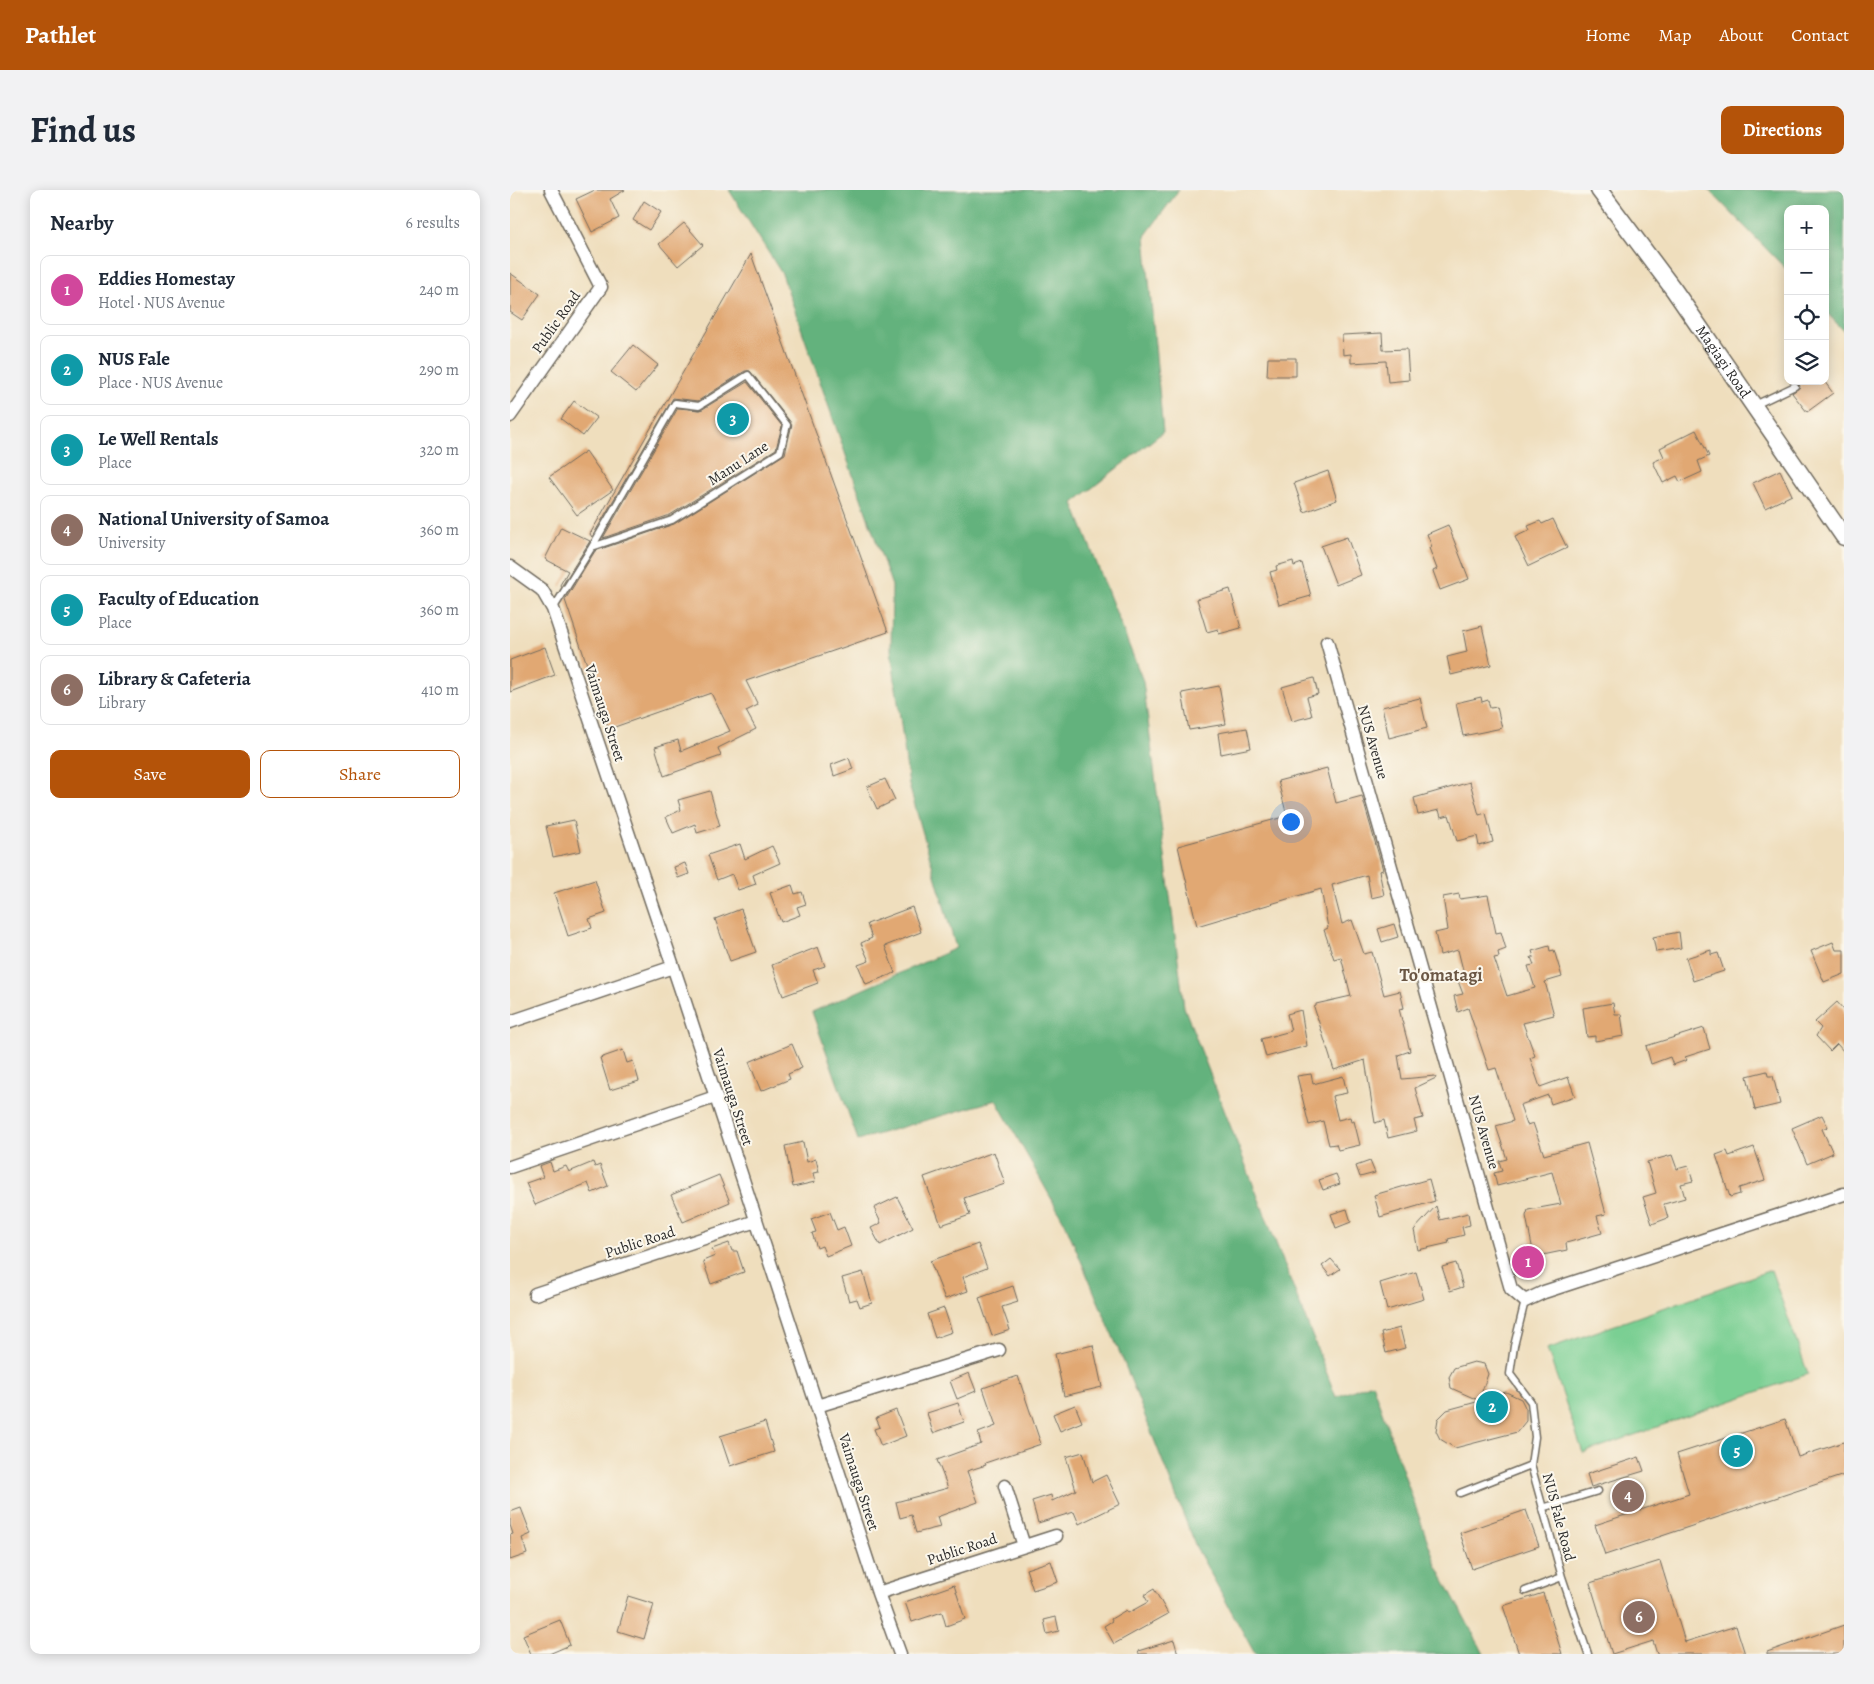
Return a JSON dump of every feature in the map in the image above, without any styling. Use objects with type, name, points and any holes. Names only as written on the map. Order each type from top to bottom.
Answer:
[{"type":"street","name":"Public Road","points":[[510,416],[601,287],[551,190]]},
{"type":"street","name":"Magiagi Road","points":[[1599,190],[1674,290],[1844,537]]},
{"type":"street","name":"Vaimauga Street","points":[[510,567],[542,590],[554,609],[816,1406],[900,1654]]},
{"type":"street","name":"NUS Avenue","points":[[1328,642],[1512,1289],[1525,1301]]},
{"type":"street","points":[[510,1022],[673,967]]},
{"type":"street","points":[[510,1167],[716,1097]]},
{"type":"street","points":[[1525,1301],[1544,1292],[1844,1194]]},
{"type":"street","name":"Public Road","points":[[534,1294],[756,1221]]},
{"type":"street","points":[[816,1406],[999,1350]]},
{"type":"street","points":[[1005,1486],[1024,1546]]},
{"type":"street","name":"Public Road","points":[[878,1593],[1056,1536]]},
{"type":"lane","name":"Manu Lane","points":[[554,609],[675,403],[699,406],[748,375],[787,424],[780,452],[672,520],[592,547]]},
{"type":"lane","points":[[1754,406],[1795,386]]},
{"type":"lane","name":"NUS Fale Road","points":[[1525,1301],[1514,1346],[1510,1374],[1531,1402],[1535,1437],[1531,1465],[1562,1576],[1588,1654]]},
{"type":"lane","points":[[1460,1493],[1531,1465]]},
{"type":"lane","points":[[1542,1508],[1598,1491]]},
{"type":"lane","points":[[1525,1590],[1562,1576]]},
{"type":"green space","points":[[729,190],[1179,190],[1145,236],[1163,432],[1073,503],[1143,681],[1184,1007],[1336,1397],[1372,1383],[1436,1565],[1484,1654],[1255,1654],[1196,1547],[1125,1365],[1065,1223],[996,1100],[858,1140],[812,1012],[956,948],[909,785],[891,650],[892,586],[782,274]]},
{"type":"green space","points":[[1709,190],[1844,190],[1844,331],[1829,315],[1829,205],[1784,205],[1784,267]]},
{"type":"green space","points":[[1771,1270],[1808,1374],[1583,1453],[1547,1349]]},
{"type":"building","points":[[595,190],[625,190],[610,199],[619,218],[592,232],[576,199]]},
{"type":"building","points":[[644,201],[661,212],[649,230],[633,220]]},
{"type":"building","points":[[684,223],[703,245],[678,266],[659,244]]},
{"type":"building","points":[[751,254],[888,632],[746,681],[758,705],[746,711],[756,729],[718,748],[721,756],[664,776],[655,747],[678,740],[681,751],[730,731],[711,693],[609,729],[565,600],[595,551],[674,524],[785,454],[792,424],[750,371],[745,371],[698,401],[673,398],[592,537],[590,534]]},
{"type":"building","points":[[510,273],[540,294],[522,320],[510,312]]},
{"type":"building","points":[[1382,333],[1383,350],[1407,349],[1409,380],[1388,382],[1386,361],[1351,363],[1351,354],[1343,355],[1342,335]]},
{"type":"building","points":[[633,345],[658,365],[636,392],[611,372]]},
{"type":"building","points":[[1268,358],[1296,358],[1296,376],[1267,376]]},
{"type":"building","points":[[747,382],[782,426],[776,449],[670,515],[603,538],[678,408],[701,410]]},
{"type":"building","points":[[1800,385],[1827,385],[1833,393],[1807,412],[1792,393],[1800,387]]},
{"type":"building","points":[[574,401],[597,418],[583,436],[561,419]]},
{"type":"building","points":[[1696,430],[1709,456],[1698,461],[1702,472],[1680,482],[1677,476],[1663,483],[1653,462],[1664,457],[1660,448]]},
{"type":"building","points":[[586,451],[613,490],[577,515],[549,477]]},
{"type":"building","points":[[1780,470],[1792,495],[1765,508],[1753,483]]},
{"type":"building","points":[[1328,471],[1337,500],[1304,512],[1294,483]]},
{"type":"building","points":[[1553,519],[1567,548],[1529,566],[1515,537],[1530,530],[1528,526],[1540,521],[1542,524]]},
{"type":"building","points":[[1448,525],[1469,579],[1440,590],[1433,571],[1437,569],[1429,548],[1432,547],[1427,534]]},
{"type":"building","points":[[561,527],[590,541],[561,587],[560,585],[568,571],[545,559]]},
{"type":"building","points":[[1347,537],[1361,575],[1336,585],[1321,546]]},
{"type":"building","points":[[1293,561],[1294,566],[1302,563],[1311,596],[1279,605],[1270,572],[1277,570],[1276,566]]},
{"type":"building","points":[[1230,589],[1241,628],[1219,634],[1218,629],[1207,632],[1197,599]]},
{"type":"building","points":[[1482,626],[1491,665],[1451,675],[1447,657],[1467,652],[1463,631]]},
{"type":"building","points":[[545,647],[555,675],[510,692],[510,660]]},
{"type":"building","points":[[1314,678],[1318,694],[1307,697],[1312,716],[1292,721],[1282,687]]},
{"type":"building","points":[[1219,686],[1226,724],[1189,730],[1182,693]]},
{"type":"building","points":[[1481,697],[1482,702],[1488,700],[1490,708],[1497,707],[1502,728],[1463,736],[1456,703]]},
{"type":"building","points":[[1420,698],[1427,728],[1389,738],[1382,707]]},
{"type":"building","points":[[1247,728],[1251,748],[1221,754],[1218,733]]},
{"type":"building","points":[[849,758],[853,769],[834,776],[831,765]]},
{"type":"building","points":[[1327,768],[1336,803],[1362,796],[1383,870],[1379,871],[1384,895],[1371,898],[1367,875],[1332,885],[1342,924],[1352,920],[1364,954],[1372,952],[1384,995],[1400,991],[1404,1008],[1399,1009],[1410,1051],[1398,1055],[1402,1079],[1435,1076],[1436,1078],[1415,1088],[1423,1118],[1414,1120],[1417,1131],[1388,1138],[1384,1120],[1375,1123],[1365,1060],[1334,1070],[1314,1007],[1316,1004],[1351,996],[1341,957],[1334,959],[1324,930],[1328,928],[1321,889],[1197,926],[1178,846],[1287,816],[1278,781]]},
{"type":"building","points":[[885,779],[895,800],[877,809],[867,787]]},
{"type":"building","points":[[1470,782],[1479,815],[1486,813],[1493,842],[1479,846],[1477,836],[1457,841],[1449,815],[1441,817],[1439,810],[1418,815],[1414,798]]},
{"type":"building","points":[[710,791],[720,826],[697,833],[695,824],[673,833],[666,817],[681,810],[678,800]]},
{"type":"building","points":[[574,820],[581,851],[553,857],[546,826]]},
{"type":"building","points":[[740,844],[745,859],[772,846],[780,863],[753,875],[756,884],[738,890],[732,874],[717,880],[708,855]]},
{"type":"building","points":[[685,863],[689,874],[678,878],[674,867]]},
{"type":"building","points":[[595,880],[606,913],[589,919],[592,928],[568,936],[554,893]]},
{"type":"building","points":[[792,885],[795,894],[802,892],[806,904],[797,907],[800,915],[781,922],[770,893]]},
{"type":"building","points":[[1459,894],[1460,899],[1488,895],[1496,933],[1501,932],[1506,949],[1498,952],[1499,957],[1494,958],[1507,996],[1535,988],[1528,966],[1534,965],[1531,957],[1534,957],[1532,951],[1549,946],[1550,951],[1554,950],[1562,977],[1545,982],[1554,1015],[1523,1023],[1535,1056],[1530,1058],[1540,1087],[1568,1077],[1575,1096],[1551,1104],[1548,1095],[1520,1105],[1527,1125],[1533,1123],[1544,1155],[1587,1143],[1606,1214],[1597,1216],[1602,1233],[1566,1243],[1567,1250],[1538,1256],[1532,1246],[1526,1216],[1528,1210],[1561,1204],[1552,1172],[1497,1186],[1494,1173],[1502,1171],[1499,1161],[1507,1159],[1496,1126],[1513,1121],[1496,1068],[1489,1070],[1468,1008],[1458,1012],[1454,996],[1463,994],[1458,981],[1465,978],[1458,950],[1440,955],[1435,933],[1448,930],[1443,897]]},
{"type":"building","points":[[912,907],[921,932],[885,946],[895,973],[866,984],[858,965],[869,961],[861,943],[872,938],[867,924]]},
{"type":"building","points":[[741,909],[756,952],[730,961],[715,919]]},
{"type":"building","points":[[1394,924],[1398,937],[1382,942],[1378,929]]},
{"type":"building","points":[[1679,932],[1681,948],[1656,952],[1653,937]]},
{"type":"building","points":[[1833,942],[1836,950],[1844,950],[1844,974],[1824,982],[1811,951]]},
{"type":"building","points":[[818,947],[825,966],[813,970],[818,983],[783,996],[772,965]]},
{"type":"building","points":[[1711,950],[1711,955],[1718,953],[1724,971],[1693,981],[1686,958]]},
{"type":"building","points":[[1837,1002],[1844,1010],[1844,1052],[1837,1044],[1830,1051],[1816,1036],[1821,1028],[1815,1022]]},
{"type":"building","points":[[1613,1003],[1615,1014],[1621,1014],[1624,1036],[1595,1041],[1595,1036],[1587,1037],[1583,1008]]},
{"type":"building","points":[[1301,1010],[1307,1046],[1266,1057],[1261,1039],[1291,1031],[1287,1014]]},
{"type":"building","points":[[1704,1028],[1710,1049],[1685,1057],[1687,1060],[1673,1065],[1670,1057],[1651,1064],[1646,1046]]},
{"type":"building","points":[[792,1044],[802,1068],[788,1074],[790,1079],[761,1091],[749,1062]]},
{"type":"building","points":[[623,1050],[627,1063],[633,1061],[639,1081],[610,1090],[600,1058]]},
{"type":"building","points":[[1767,1071],[1768,1076],[1773,1076],[1780,1104],[1755,1110],[1747,1076]]},
{"type":"building","points":[[1311,1074],[1313,1084],[1343,1076],[1347,1093],[1332,1096],[1338,1120],[1350,1117],[1351,1122],[1354,1121],[1360,1145],[1338,1150],[1336,1144],[1329,1145],[1323,1121],[1309,1125],[1297,1076]]},
{"type":"building","points":[[1822,1115],[1828,1127],[1822,1129],[1833,1153],[1807,1164],[1792,1128]]},
{"type":"building","points":[[803,1142],[807,1162],[816,1159],[819,1172],[813,1173],[815,1182],[793,1187],[785,1146]]},
{"type":"building","points":[[1754,1147],[1765,1180],[1739,1188],[1740,1194],[1730,1197],[1716,1155],[1727,1151],[1729,1156]]},
{"type":"building","points":[[994,1152],[1005,1184],[964,1198],[970,1215],[941,1225],[924,1177]]},
{"type":"building","points":[[1672,1155],[1677,1169],[1688,1166],[1693,1181],[1681,1184],[1685,1198],[1664,1204],[1668,1218],[1652,1224],[1643,1197],[1656,1193],[1647,1162]]},
{"type":"building","points":[[1370,1161],[1375,1173],[1360,1177],[1356,1166]]},
{"type":"building","points":[[550,1162],[553,1171],[566,1166],[569,1172],[593,1162],[595,1167],[600,1165],[608,1186],[592,1193],[588,1183],[535,1205],[526,1183],[543,1177],[539,1166]]},
{"type":"building","points":[[1336,1174],[1340,1184],[1323,1190],[1319,1180]]},
{"type":"building","points":[[719,1175],[730,1202],[683,1222],[671,1195]]},
{"type":"building","points":[[1429,1179],[1435,1201],[1380,1217],[1374,1195]]},
{"type":"building","points":[[897,1197],[913,1228],[880,1245],[871,1228],[881,1223],[874,1208]]},
{"type":"building","points":[[1436,1206],[1440,1220],[1468,1213],[1470,1225],[1462,1227],[1464,1235],[1448,1239],[1449,1243],[1418,1250],[1414,1230]]},
{"type":"building","points":[[1347,1209],[1351,1222],[1336,1228],[1331,1214]]},
{"type":"building","points":[[830,1212],[837,1230],[844,1227],[851,1246],[826,1256],[822,1246],[817,1248],[812,1233],[816,1232],[811,1219]]},
{"type":"building","points":[[729,1243],[732,1251],[737,1251],[744,1272],[711,1284],[703,1261],[715,1256],[712,1249]]},
{"type":"building","points":[[978,1244],[987,1268],[963,1277],[968,1291],[945,1299],[930,1261]]},
{"type":"building","points":[[1331,1259],[1340,1269],[1330,1276],[1322,1266]]},
{"type":"building","points":[[1456,1263],[1463,1287],[1450,1291],[1442,1267]]},
{"type":"building","points":[[863,1272],[872,1303],[860,1307],[857,1299],[849,1301],[842,1278]]},
{"type":"building","points":[[1416,1272],[1424,1299],[1387,1310],[1380,1283]]},
{"type":"building","points":[[1013,1286],[1018,1302],[1002,1307],[1010,1330],[992,1336],[979,1298]]},
{"type":"building","points":[[944,1308],[952,1332],[935,1338],[927,1314]]},
{"type":"building","points":[[1400,1328],[1405,1348],[1386,1353],[1381,1333]]},
{"type":"building","points":[[1093,1345],[1102,1387],[1064,1396],[1055,1354]]},
{"type":"building","points":[[1474,1362],[1484,1364],[1488,1374],[1479,1400],[1506,1392],[1521,1399],[1526,1409],[1526,1421],[1517,1432],[1455,1448],[1440,1439],[1436,1431],[1438,1419],[1447,1410],[1480,1401],[1451,1388],[1449,1377],[1454,1368]]},
{"type":"building","points":[[969,1373],[976,1391],[957,1399],[950,1381]]},
{"type":"building","points":[[1018,1376],[1041,1444],[967,1471],[978,1502],[937,1517],[940,1527],[916,1533],[911,1515],[900,1518],[896,1502],[948,1488],[937,1460],[981,1444],[978,1433],[996,1426],[983,1388]]},
{"type":"building","points":[[958,1403],[964,1422],[933,1433],[927,1413]]},
{"type":"building","points":[[1075,1405],[1082,1422],[1060,1431],[1053,1414]]},
{"type":"building","points":[[896,1410],[906,1436],[881,1446],[874,1429],[880,1427],[876,1418]]},
{"type":"building","points":[[1785,1419],[1798,1457],[1844,1442],[1844,1475],[1605,1555],[1595,1525],[1689,1494],[1677,1454]]},
{"type":"building","points":[[765,1422],[774,1452],[730,1466],[720,1436]]},
{"type":"building","points":[[1083,1452],[1092,1482],[1106,1475],[1120,1504],[1079,1524],[1074,1512],[1038,1523],[1032,1501],[1051,1495],[1052,1501],[1076,1490],[1066,1457]]},
{"type":"building","points":[[1639,1457],[1644,1471],[1591,1487],[1587,1474]]},
{"type":"building","points":[[521,1508],[531,1534],[522,1538],[527,1554],[510,1560],[510,1535],[513,1534],[510,1525],[510,1512]]},
{"type":"building","points":[[1526,1510],[1539,1546],[1472,1569],[1460,1533]]},
{"type":"building","points":[[1051,1561],[1058,1582],[1033,1590],[1026,1569]]},
{"type":"building","points":[[1660,1561],[1685,1642],[1736,1626],[1745,1654],[1657,1654],[1653,1641],[1612,1654],[1590,1583]]},
{"type":"building","points":[[954,1585],[965,1619],[946,1626],[942,1612],[912,1622],[905,1602]]},
{"type":"building","points":[[1154,1589],[1168,1614],[1114,1644],[1104,1626],[1112,1621],[1111,1619],[1126,1610],[1128,1613],[1148,1602],[1144,1595]]},
{"type":"building","points":[[1543,1593],[1562,1654],[1519,1654],[1503,1606]]},
{"type":"building","points":[[628,1596],[654,1604],[644,1639],[618,1631]]},
{"type":"building","points":[[1056,1617],[1059,1631],[1047,1634],[1044,1620]]},
{"type":"building","points":[[560,1620],[570,1645],[549,1654],[531,1654],[523,1635]]},
{"type":"building","points":[[1844,1625],[1844,1654],[1767,1654],[1767,1652]]},
{"type":"building","points":[[1174,1640],[1178,1654],[1139,1654],[1138,1651]]},
{"type":"place","name":"Le Well Rentals","points":[[733,419]]},
{"type":"place","name":"Eddies Homestay","points":[[1528,1262]]},
{"type":"place","name":"NUS Fale","points":[[1492,1407]]},
{"type":"place","name":"Faculty of Education","points":[[1737,1451]]},
{"type":"place","name":"National University of Samoa","points":[[1628,1496]]},
{"type":"place","name":"Library & Cafeteria","points":[[1639,1617]]},
{"type":"district","name":"To'omatagi","points":[[1441,975]]}]
